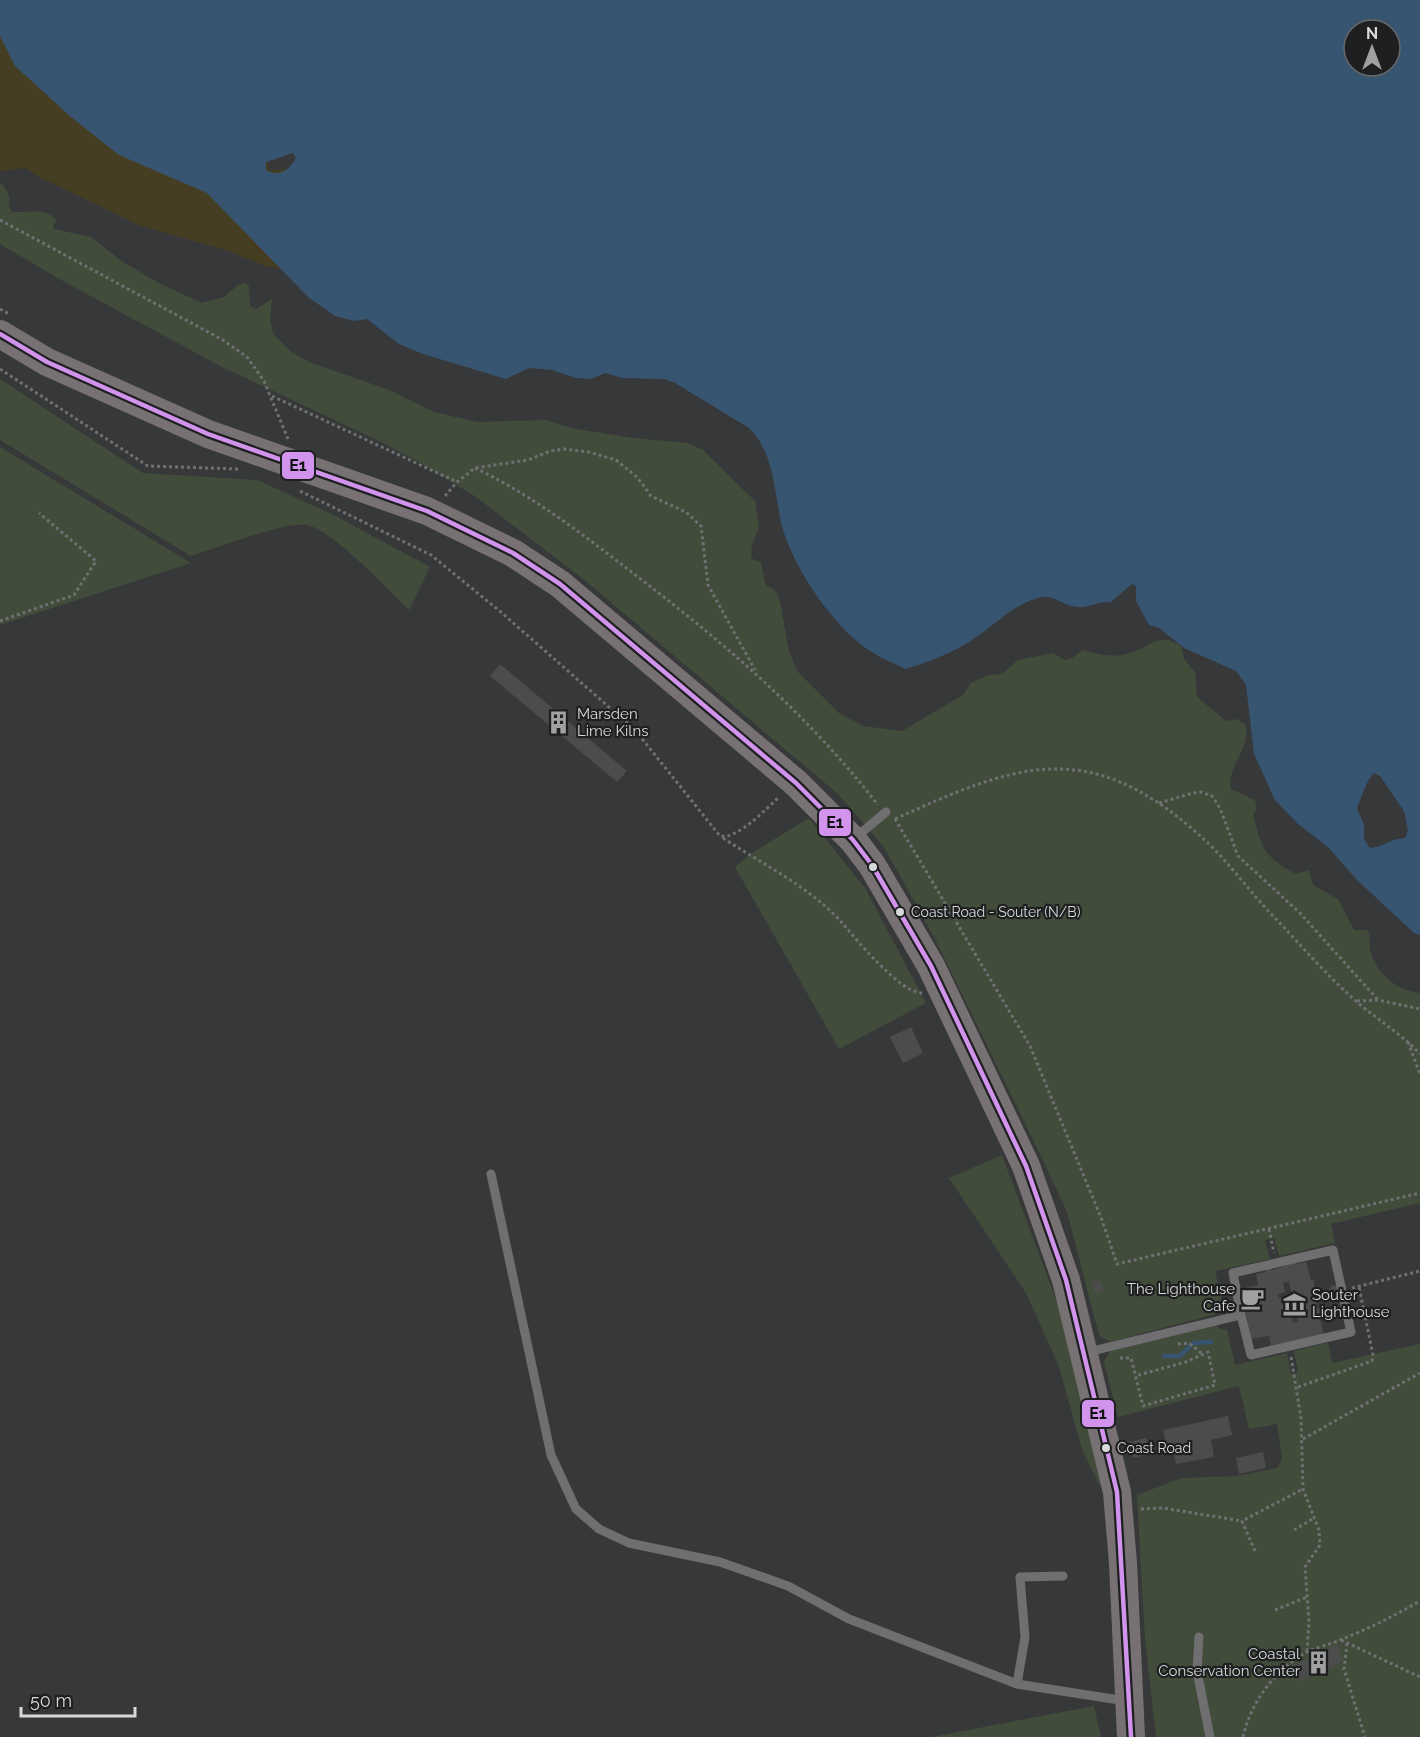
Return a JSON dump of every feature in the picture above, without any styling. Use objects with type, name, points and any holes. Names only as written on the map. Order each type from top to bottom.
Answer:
[{"type":"main road","points":[[0,334],[47,362],[207,434],[427,511],[513,553],[560,584],[796,783],[853,840],[878,875],[945,993],[1026,1166],[1093,1351],[1117,1492],[1131,1701],[1131,1737]]},
{"type":"lane","points":[[853,840],[886,812]]},
{"type":"lane","points":[[491,1174],[551,1455],[576,1509],[599,1529],[629,1543],[720,1562],[788,1586],[849,1619],[1017,1684],[1131,1701]]},
{"type":"lane","points":[[1333,1250],[1351,1332],[1251,1355],[1233,1273],[1276,1263],[1333,1250]]},
{"type":"lane","points":[[1093,1351],[1241,1315]]},
{"type":"lane","points":[[1017,1684],[1025,1637],[1020,1577],[1063,1576]]},
{"type":"lane","points":[[1199,1637],[1197,1671],[1210,1737]]},
{"type":"path","points":[[0,220],[223,340],[247,357],[271,396],[290,444]]},
{"type":"path","points":[[0,369],[148,466],[246,469]]},
{"type":"path","points":[[271,396],[457,482]]},
{"type":"path","points":[[445,496],[457,482],[475,468],[528,460],[550,451],[564,449],[605,455],[616,460],[637,477],[651,496],[686,512],[701,526],[708,585],[757,675]]},
{"type":"path","points":[[475,468],[516,488],[606,552],[720,640],[841,758],[886,812]]},
{"type":"path","points":[[298,490],[431,555],[502,613],[635,730],[720,836],[776,870],[828,911],[901,982],[917,993],[945,993]]},
{"type":"path","points":[[0,621],[43,609],[74,595],[96,561],[39,513]]},
{"type":"path","points":[[1420,1054],[1407,1040],[1356,1001],[1198,833],[1158,803],[1119,779],[1092,772],[1061,768],[1026,771],[991,779],[895,819],[1030,1046],[1102,1220],[1117,1264],[1420,1193]]},
{"type":"path","points":[[720,836],[727,837],[736,833],[796,783]]},
{"type":"path","points":[[1158,803],[1193,793],[1201,792],[1212,796],[1220,808],[1238,856],[1300,913],[1378,1000]]},
{"type":"path","points":[[1356,1001],[1378,1000],[1420,1009]]},
{"type":"path","points":[[1407,1040],[1420,1074]]},
{"type":"path","points":[[1269,1229],[1276,1263]]},
{"type":"path","points":[[1298,1387],[1372,1362],[1373,1355],[1359,1287],[1420,1271]]},
{"type":"path","points":[[1189,1343],[1201,1353]]},
{"type":"path","points":[[1289,1347],[1298,1387],[1302,1439],[1302,1489],[1319,1530],[1320,1545],[1309,1557],[1305,1567],[1309,1622],[1307,1652]]},
{"type":"path","points":[[1093,1351],[1131,1358],[1135,1376],[1143,1406],[1215,1385],[1208,1352],[1201,1353],[1186,1362],[1135,1376]]},
{"type":"path","points":[[1302,1439],[1420,1373]]},
{"type":"path","points":[[1142,1514],[1141,1508],[1163,1508],[1242,1521],[1302,1489]]},
{"type":"path","points":[[1294,1530],[1314,1518]]},
{"type":"path","points":[[1242,1521],[1256,1551]]},
{"type":"path","points":[[1275,1610],[1307,1598]]},
{"type":"path","points":[[1243,1737],[1252,1710],[1264,1689],[1307,1652],[1341,1640],[1420,1601]]},
{"type":"path","points":[[1341,1640],[1420,1677]]},
{"type":"path","points":[[1347,1643],[1344,1669],[1365,1737]]},
{"type":"path","points":[[1281,1672],[1296,1670]]},
{"type":"green space","points":[[0,182],[8,193],[9,207],[13,212],[48,214],[57,221],[53,225],[54,229],[91,237],[123,262],[159,283],[202,303],[224,297],[239,284],[245,283],[249,286],[250,306],[256,309],[272,299],[270,319],[273,333],[290,351],[309,362],[389,390],[434,412],[477,422],[546,420],[571,428],[633,438],[688,443],[703,450],[755,501],[759,527],[752,545],[751,558],[761,563],[766,585],[775,590],[780,601],[789,652],[798,672],[839,713],[863,726],[902,731],[963,695],[971,683],[988,675],[1002,674],[1018,660],[1053,653],[1065,660],[1083,650],[1112,656],[1124,655],[1161,640],[1181,646],[1184,659],[1195,672],[1197,697],[1226,721],[1236,719],[1245,724],[1245,741],[1232,773],[1231,789],[1255,800],[1257,808],[1253,815],[1266,851],[1277,862],[1296,874],[1309,870],[1313,885],[1338,899],[1354,930],[1366,930],[1370,934],[1372,955],[1383,974],[1400,987],[1420,993],[1420,1203],[1331,1224],[1335,1243],[1279,1256],[1274,1238],[1265,1240],[1270,1259],[1215,1271],[1223,1306],[1216,1314],[1110,1342],[1099,1335],[1067,1212],[1041,1156],[937,943],[907,888],[883,846],[838,794],[582,578],[476,497],[419,462],[377,440],[220,366],[61,280],[0,244]]},
{"type":"green space","points":[[0,379],[143,473],[257,480],[332,514],[430,567],[409,610],[345,549],[318,529],[307,525],[268,531],[191,556],[0,440]]},
{"type":"green space","points":[[0,447],[191,563],[0,625]]},
{"type":"green space","points":[[809,818],[865,888],[926,1003],[839,1049],[735,867],[752,853]]},
{"type":"green space","points":[[1002,1155],[1063,1318],[1102,1490],[1083,1452],[1058,1364],[1026,1293],[949,1178]]},
{"type":"green space","points":[[1217,1325],[1220,1329],[1227,1330],[1235,1365],[1287,1353],[1291,1374],[1298,1372],[1294,1351],[1328,1343],[1332,1363],[1420,1344],[1420,1737],[1156,1737],[1145,1640],[1137,1495],[1181,1478],[1237,1476],[1278,1468],[1282,1458],[1277,1424],[1249,1429],[1239,1386],[1118,1417],[1104,1362],[1110,1351]]},
{"type":"green space","points":[[1094,1706],[1101,1737],[931,1737]]},
{"type":"sand","points":[[0,0],[328,0],[339,111],[267,156],[269,171],[330,163],[291,271],[265,266],[226,250],[141,226],[39,177],[26,168],[0,171]]},
{"type":"water","points":[[0,0],[1420,0],[1420,935],[1414,933],[1357,880],[1328,847],[1298,824],[1275,800],[1254,754],[1246,685],[1236,671],[1184,648],[1159,628],[1149,625],[1136,601],[1136,586],[1132,584],[1111,602],[1082,607],[1067,605],[1048,597],[1029,601],[1011,611],[969,642],[930,661],[905,669],[858,642],[829,612],[804,576],[786,539],[772,472],[764,448],[749,428],[675,383],[664,379],[623,378],[605,373],[591,379],[576,378],[552,370],[529,368],[506,379],[423,354],[399,344],[367,319],[354,321],[335,316],[308,297],[207,193],[119,155],[71,117],[15,66],[0,36]],"holes":[[[293,153],[296,158],[283,172],[275,173],[266,170],[266,162]],[[1374,773],[1380,776],[1404,811],[1408,830],[1405,838],[1370,848],[1364,839],[1364,825],[1357,808],[1366,785]]]},
{"type":"building","name":"Marsden Lime Kilns","points":[[500,664],[627,771],[617,782],[490,676]]},
{"type":"building","points":[[911,1027],[923,1053],[903,1063],[890,1037]]},
{"type":"building","name":"Souter Lighthouse","points":[[1296,1262],[1296,1264],[1306,1262],[1311,1280],[1314,1280],[1315,1295],[1326,1292],[1333,1285],[1340,1287],[1338,1299],[1316,1300],[1318,1308],[1321,1307],[1322,1313],[1319,1314],[1324,1335],[1271,1347],[1269,1336],[1251,1339],[1241,1289],[1258,1285],[1256,1274],[1266,1272],[1266,1269],[1272,1268],[1272,1270]],"holes":[[[1289,1281],[1291,1291],[1295,1290],[1296,1294],[1279,1298],[1278,1294],[1285,1292],[1283,1283]],[[1301,1307],[1301,1312],[1296,1313],[1298,1322],[1293,1323],[1291,1314],[1282,1316],[1281,1312]]]},
{"type":"building","points":[[1100,1281],[1104,1291],[1095,1294],[1092,1283]]},
{"type":"building","points":[[1228,1416],[1232,1435],[1211,1440],[1214,1457],[1176,1464],[1173,1448],[1167,1449],[1163,1430]]},
{"type":"building","points":[[1146,1438],[1150,1454],[1133,1458],[1129,1442]]},
{"type":"building","points":[[1263,1452],[1266,1468],[1239,1474],[1236,1458]]},
{"type":"building","name":"Coastal Conservation Center","points":[[1337,1644],[1343,1661],[1301,1681],[1294,1665]]},
{"type":"waterway","points":[[1164,1356],[1180,1356],[1193,1343],[1211,1342]]},
{"type":"transit line","name":"E1","points":[[0,334],[47,362],[208,434],[427,511],[513,553],[560,584],[796,783],[853,840],[872,865],[931,966],[1026,1166],[1066,1280],[1117,1492],[1131,1737]]},
{"type":"place","name":"Marsden Lime Kilns","points":[[559,723]]},
{"type":"place","name":"Coast Road - Souter (N/B)","points":[[900,912]]},
{"type":"place","name":"The Lighthouse Cafe","points":[[1253,1298]]},
{"type":"place","name":"Souter Lighthouse","points":[[1294,1304]]},
{"type":"place","name":"Coast Road","points":[[1106,1448]]},
{"type":"place","name":"Coastal Conservation Center","points":[[1318,1663]]}]
